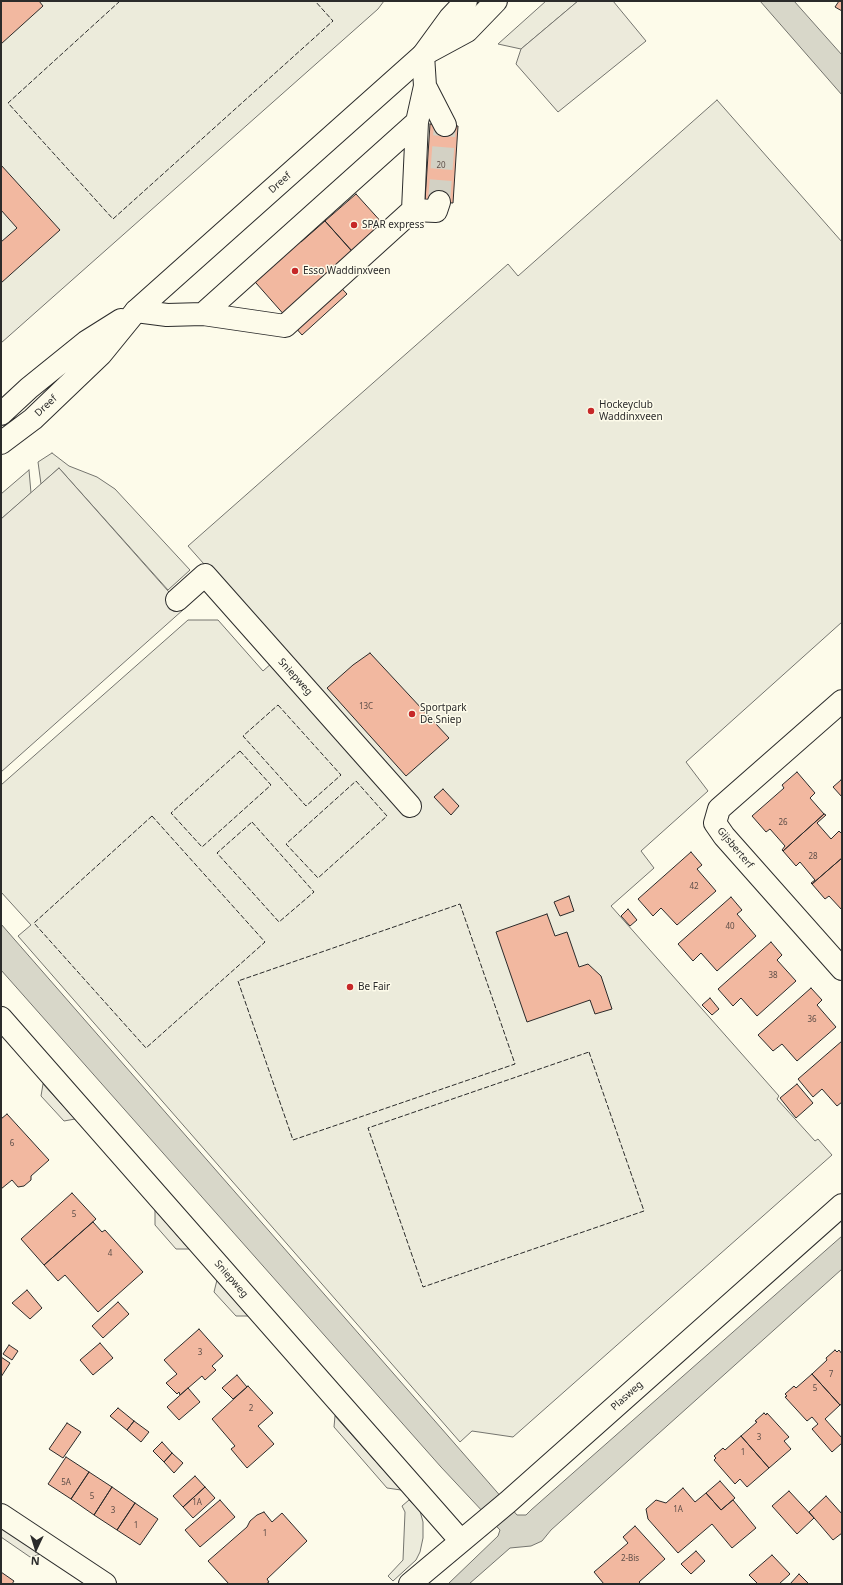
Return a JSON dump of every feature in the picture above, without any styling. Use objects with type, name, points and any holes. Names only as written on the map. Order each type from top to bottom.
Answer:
[{"type":"street","name":"Dreef","points":[[1,443],[33,419],[101,354],[136,311],[423,55],[450,18],[466,1]]},
{"type":"street","name":"Dreef","points":[[423,55],[467,31],[496,1]]},
{"type":"street","points":[[413,210],[417,122],[425,86],[423,55]]},
{"type":"street","points":[[425,86],[445,125]]},
{"type":"street","points":[[203,314],[417,122]]},
{"type":"street","points":[[136,311],[167,315],[203,314],[285,326],[413,210],[436,211],[439,202]]},
{"type":"street","name":"Dreef","points":[[1,414],[29,388],[86,342],[136,311]]},
{"type":"street","name":"Sniepweg","points":[[177,600],[205,575],[410,806]]},
{"type":"street","name":"Gijsberterf","points":[[842,701],[719,809],[715,823],[724,836],[842,969]]},
{"type":"street","name":"Sniepweg","points":[[1,1018],[460,1541]]},
{"type":"street","name":"Plasweg","points":[[410,1584],[508,1502],[842,1205]]},
{"type":"street","points":[[1,1515],[105,1584]]},
{"type":"shaded area","points":[[1,1],[384,1],[378,9],[1,343]]},
{"type":"shaded area","points":[[546,1],[578,1],[521,49],[498,44]]},
{"type":"shaded area","points":[[578,1],[613,1],[646,41],[558,112],[516,64],[521,49]]},
{"type":"shaded area","points":[[760,1],[794,1],[842,55],[842,95]]},
{"type":"shaded area","name":"Sportpark De Sniep","points":[[717,100],[842,242],[842,622],[686,762],[708,791],[641,851],[654,868],[611,906],[779,1096],[777,1099],[815,1141],[818,1139],[832,1155],[513,1437],[472,1431],[460,1442],[18,936],[31,925],[1,892],[1,785],[188,620],[218,620],[263,671],[283,653],[188,546],[508,264],[518,276]]},
{"type":"shaded area","points":[[52,453],[69,466],[97,477],[115,489],[190,570],[168,590],[59,468],[41,484],[38,462]]},
{"type":"shaded area","points":[[59,468],[184,609],[1,772],[1,519]]},
{"type":"shaded area","points":[[29,470],[31,493],[1,519],[1,494]]},
{"type":"shaded area","points":[[1,924],[517,1515],[526,1515],[842,1236],[842,1269],[551,1530],[542,1541],[531,1546],[510,1548],[469,1584],[448,1584],[498,1536],[500,1530],[441,1467],[1,970]]},
{"type":"shaded area","points":[[43,1084],[75,1119],[64,1121],[41,1096]]},
{"type":"shaded area","points":[[155,1210],[189,1249],[176,1249],[155,1225]]},
{"type":"shaded area","points":[[217,1280],[248,1316],[236,1316],[214,1292]]},
{"type":"shaded area","points":[[335,1416],[401,1490],[387,1488],[334,1427]]},
{"type":"shaded area","points":[[409,1500],[420,1511],[423,1522],[423,1538],[420,1552],[416,1560],[393,1581],[388,1576],[403,1560],[405,1512],[402,1506]]},
{"type":"shaded area","points":[[1,1527],[41,1554],[30,1557],[1,1537]]},
{"type":"building","points":[[1,1],[39,1],[43,6],[1,44]]},
{"type":"building","points":[[839,1],[842,1],[842,11],[835,7]]},
{"type":"building","points":[[430,124],[458,126],[453,203],[425,201]]},
{"type":"building","points":[[1,165],[60,230],[1,283],[1,242],[17,228],[1,210]]},
{"type":"building","points":[[356,194],[384,225],[353,252],[325,221]]},
{"type":"building","points":[[325,221],[356,256],[331,277],[347,294],[302,335],[241,266],[286,225],[301,242]]},
{"type":"building","points":[[370,653],[449,738],[406,776],[327,688],[353,665]]},
{"type":"building","points":[[797,772],[815,793],[810,798],[824,814],[783,851],[782,850],[785,846],[770,829],[766,832],[752,816],[784,788],[782,785]]},
{"type":"building","points":[[841,780],[842,781],[842,797],[833,787]]},
{"type":"building","points":[[443,789],[459,806],[451,815],[434,797]]},
{"type":"building","points":[[824,814],[826,815],[817,823],[831,839],[839,831],[842,834],[842,858],[812,884],[811,883],[815,880],[800,862],[796,866],[783,851]]},
{"type":"building","points":[[691,852],[702,865],[697,869],[716,891],[677,925],[661,908],[653,916],[638,899]]},
{"type":"building","points":[[842,858],[842,910],[829,896],[825,899],[812,884]]},
{"type":"building","points":[[569,896],[574,911],[560,916],[554,902]]},
{"type":"building","points":[[731,897],[742,910],[737,914],[756,936],[717,971],[701,953],[693,961],[678,944]]},
{"type":"building","points":[[628,909],[637,920],[630,926],[621,916]]},
{"type":"building","points":[[547,914],[555,936],[567,932],[579,967],[588,964],[601,976],[612,1009],[595,1014],[590,1000],[527,1022],[496,932]]},
{"type":"building","points":[[771,942],[782,955],[777,960],[796,981],[757,1016],[741,998],[733,1006],[718,989]]},
{"type":"building","points":[[811,988],[822,1000],[817,1005],[836,1027],[797,1061],[782,1044],[773,1051],[758,1035]]},
{"type":"building","points":[[710,998],[719,1009],[712,1015],[702,1005]]},
{"type":"building","points":[[842,1041],[842,1102],[837,1106],[822,1089],[813,1097],[798,1079]]},
{"type":"building","points":[[797,1084],[813,1103],[796,1118],[780,1098]]},
{"type":"building","points":[[7,1114],[49,1160],[31,1176],[31,1180],[24,1186],[18,1187],[12,1180],[1,1189],[1,1119]]},
{"type":"building","points":[[72,1193],[96,1219],[44,1265],[21,1239]]},
{"type":"building","points":[[93,1222],[102,1232],[105,1230],[143,1272],[98,1312],[65,1275],[58,1281],[44,1265]]},
{"type":"building","points":[[27,1290],[42,1308],[30,1319],[12,1303]]},
{"type":"building","points":[[118,1302],[129,1314],[103,1338],[92,1326]]},
{"type":"building","points":[[199,1329],[223,1356],[212,1366],[216,1370],[205,1380],[202,1376],[180,1395],[179,1392],[177,1394],[166,1383],[177,1374],[164,1360]]},
{"type":"building","points":[[100,1343],[113,1358],[93,1375],[80,1360]]},
{"type":"building","points":[[9,1345],[18,1351],[12,1360],[3,1354]]},
{"type":"building","points":[[835,1350],[837,1352],[839,1350],[842,1354],[842,1404],[840,1405],[812,1374]]},
{"type":"building","points":[[1,1357],[10,1363],[1,1377]]},
{"type":"building","points":[[812,1374],[840,1405],[825,1419],[842,1438],[842,1443],[832,1452],[812,1429],[818,1424],[812,1417],[807,1421],[785,1397],[787,1396],[785,1394],[794,1386],[796,1388]]},
{"type":"building","points":[[237,1375],[247,1387],[233,1399],[222,1388]]},
{"type":"building","points":[[248,1386],[273,1413],[258,1426],[274,1444],[247,1468],[231,1449],[235,1446],[212,1419]]},
{"type":"building","points":[[188,1388],[200,1402],[179,1420],[167,1407]]},
{"type":"building","points":[[118,1408],[134,1421],[127,1430],[110,1416]]},
{"type":"building","points":[[764,1413],[766,1415],[767,1413],[789,1437],[784,1441],[791,1449],[769,1468],[741,1436],[757,1422],[755,1421]]},
{"type":"building","points":[[134,1421],[149,1432],[141,1442],[127,1430]]},
{"type":"building","points":[[67,1423],[81,1432],[63,1458],[49,1449]]},
{"type":"building","points":[[741,1436],[769,1468],[747,1487],[740,1479],[735,1484],[714,1460],[716,1458],[714,1456],[723,1448],[725,1450]]},
{"type":"building","points":[[162,1442],[172,1453],[164,1462],[153,1451]]},
{"type":"building","points":[[172,1453],[183,1463],[174,1473],[164,1462]]},
{"type":"building","points":[[66,1457],[89,1472],[71,1499],[48,1484]]},
{"type":"building","points":[[89,1472],[112,1487],[94,1515],[71,1499]]},
{"type":"building","points":[[195,1476],[205,1487],[183,1507],[173,1496]]},
{"type":"building","points":[[720,1481],[735,1498],[721,1510],[706,1493]]},
{"type":"building","points":[[112,1487],[135,1503],[117,1530],[94,1515]]},
{"type":"building","points":[[205,1487],[215,1498],[193,1518],[183,1507]]},
{"type":"building","points":[[683,1488],[695,1502],[706,1493],[721,1510],[733,1500],[756,1528],[732,1548],[712,1524],[678,1553],[648,1519],[646,1509],[656,1500],[666,1503]]},
{"type":"building","points":[[789,1491],[814,1518],[797,1534],[772,1506]]},
{"type":"building","points":[[826,1496],[842,1514],[842,1533],[833,1540],[809,1512]]},
{"type":"building","points":[[220,1500],[235,1517],[200,1547],[185,1530]]},
{"type":"building","points":[[135,1503],[158,1519],[140,1545],[117,1530]]},
{"type":"building","points":[[264,1512],[272,1522],[282,1513],[307,1541],[267,1579],[269,1582],[266,1584],[229,1584],[208,1561],[247,1527],[250,1521],[257,1515]]},
{"type":"building","points":[[635,1526],[665,1559],[639,1582],[641,1584],[604,1584],[594,1572],[628,1543],[623,1537]]},
{"type":"building","points":[[696,1551],[705,1561],[691,1574],[681,1564]]},
{"type":"building","points":[[772,1555],[790,1574],[779,1584],[758,1584],[749,1575]]},
{"type":"building","points":[[1,1572],[14,1581],[12,1584],[1,1584]]},
{"type":"building","points":[[799,1574],[809,1584],[790,1584]]},
{"type":"tunnel","points":[[439,202],[445,125]]},
{"type":"fence","points":[[120,1],[8,103],[113,219],[333,21],[315,1]]},
{"type":"fence","points":[[278,705],[341,775],[306,806],[243,736],[278,705]]},
{"type":"fence","points":[[240,751],[271,785],[202,847],[171,813],[240,751]]},
{"type":"fence","points":[[356,781],[387,816],[318,878],[286,844],[356,781]]},
{"type":"fence","points":[[152,816],[265,942],[146,1048],[34,923],[152,816]]},
{"type":"fence","points":[[252,822],[314,892],[279,922],[217,853],[252,822]]},
{"type":"fence","points":[[460,904],[515,1064],[293,1140],[238,981],[460,904]]},
{"type":"fence","points":[[589,1052],[644,1211],[423,1287],[368,1128],[589,1052]]},
{"type":"place","name":"SPAR express","points":[[354,225]]},
{"type":"place","name":"Esso Waddinxveen","points":[[295,271]]},
{"type":"place","name":"Hockeyclub Waddinxveen","points":[[591,411]]},
{"type":"place","name":"Sportpark De Sniep","points":[[412,714]]},
{"type":"place","name":"Be Fair","points":[[350,987]]}]
